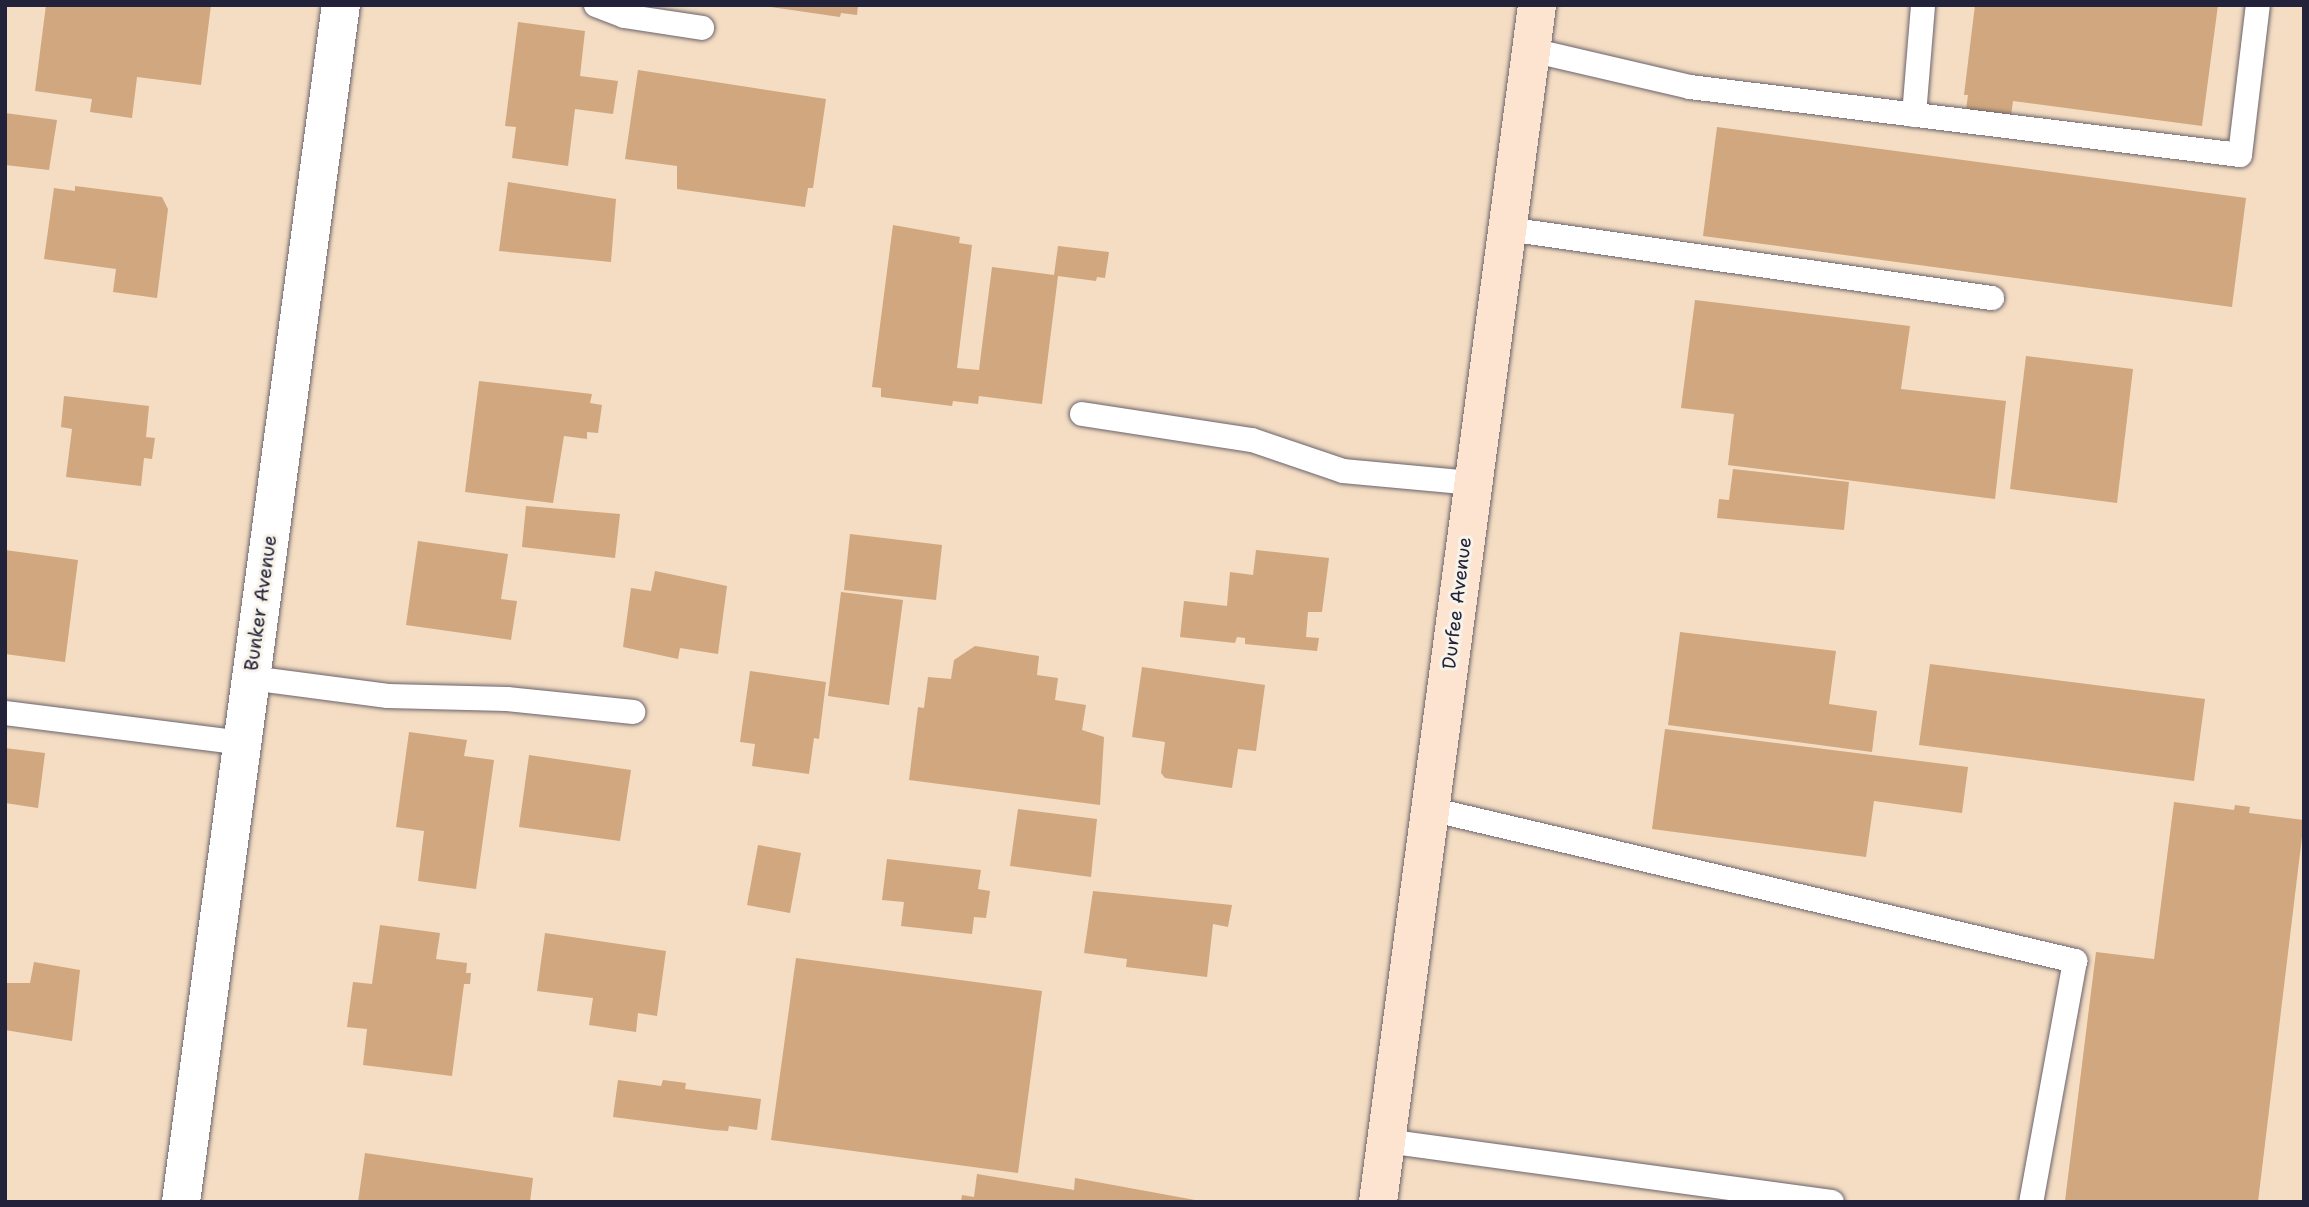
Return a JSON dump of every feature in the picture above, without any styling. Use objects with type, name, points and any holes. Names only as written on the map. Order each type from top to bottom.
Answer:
[{"type":"main road","name":"Durfee Avenue","points":[[1378,1202],[1537,5]]},
{"type":"street","name":"Bunker Avenue","points":[[181,1202],[341,5]]},
{"type":"lane","points":[[596,5],[624,16],[702,28]]},
{"type":"lane","points":[[1914,115],[1923,5]]},
{"type":"lane","points":[[1531,50],[1690,87],[2240,155],[2258,5]]},
{"type":"lane","points":[[1507,229],[1992,298]]},
{"type":"lane","points":[[1082,414],[1252,440],[1343,471],[1473,483]]},
{"type":"lane","points":[[251,678],[388,696],[507,699],[633,712]]},
{"type":"lane","points":[[5,713],[243,743]]},
{"type":"lane","points":[[1430,809],[2075,961],[2031,1202]]},
{"type":"lane","points":[[1386,1141],[1832,1202]]},
{"type":"building","points":[[46,5],[211,5],[201,85],[137,77],[132,118],[90,112],[92,99],[35,91]]},
{"type":"building","points":[[757,5],[858,5],[857,15],[841,13],[840,17]]},
{"type":"building","points":[[1975,5],[2218,5],[2202,126],[2013,101],[2011,116],[1966,110],[1968,95],[1964,95]]},
{"type":"building","points":[[518,22],[585,31],[580,76],[618,81],[613,114],[575,109],[568,166],[512,158],[516,127],[505,126]]},
{"type":"building","points":[[638,70],[826,99],[813,188],[808,188],[805,207],[677,189],[677,166],[625,159]]},
{"type":"building","points":[[5,113],[57,120],[49,170],[5,165]]},
{"type":"building","points":[[1717,127],[2246,198],[2232,307],[1703,236]]},
{"type":"building","points":[[508,182],[616,199],[611,262],[499,251]]},
{"type":"building","points":[[75,186],[162,197],[168,209],[157,298],[113,292],[116,269],[44,259],[54,188],[75,191]]},
{"type":"building","points":[[893,225],[960,237],[959,243],[972,245],[957,368],[979,370],[992,267],[1054,275],[1058,246],[1109,252],[1105,278],[1097,277],[1096,281],[1058,276],[1042,404],[979,396],[978,404],[953,401],[952,406],[881,397],[881,388],[872,387]]},
{"type":"building","points":[[1695,300],[1910,326],[1901,389],[2006,401],[1995,499],[1728,465],[1734,414],[1681,408]]},
{"type":"building","points":[[2026,356],[2133,369],[2117,503],[2010,489]]},
{"type":"building","points":[[479,381],[592,394],[590,403],[602,405],[598,433],[587,432],[587,439],[564,436],[553,503],[465,492]]},
{"type":"building","points":[[64,396],[149,406],[146,437],[155,438],[152,459],[144,458],[141,486],[66,477],[72,429],[61,427]]},
{"type":"building","points":[[1733,469],[1849,482],[1844,530],[1717,518],[1719,499],[1729,500]]},
{"type":"building","points":[[526,506],[620,514],[615,558],[522,547]]},
{"type":"building","points":[[850,534],[942,545],[936,600],[844,590]]},
{"type":"building","points":[[418,541],[508,554],[501,599],[517,601],[511,640],[406,625]]},
{"type":"building","points":[[5,550],[78,560],[65,662],[5,654]]},
{"type":"building","points":[[1256,550],[1329,558],[1322,612],[1308,612],[1306,637],[1319,638],[1317,651],[1245,644],[1245,638],[1237,637],[1235,643],[1180,637],[1184,601],[1227,606],[1230,572],[1253,575]]},
{"type":"building","points":[[655,571],[727,586],[718,654],[680,648],[678,659],[623,647],[631,588],[651,591]]},
{"type":"building","points":[[841,592],[903,600],[889,705],[828,696]]},
{"type":"building","points":[[1680,632],[1836,651],[1829,704],[1877,711],[1872,752],[1668,725]]},
{"type":"building","points":[[975,646],[1039,656],[1037,675],[1058,678],[1055,700],[1086,705],[1082,730],[1104,737],[1100,805],[909,780],[918,707],[924,708],[928,677],[951,679],[954,660]]},
{"type":"building","points":[[1930,664],[2205,699],[2194,781],[1919,745]]},
{"type":"building","points":[[1142,667],[1265,685],[1256,751],[1238,749],[1232,788],[1165,778],[1161,773],[1165,742],[1132,737]]},
{"type":"building","points":[[750,671],[826,682],[819,739],[814,738],[809,774],[752,766],[755,744],[740,742]]},
{"type":"building","points":[[1665,729],[1968,767],[1962,813],[1874,801],[1866,857],[1652,829]]},
{"type":"building","points":[[409,732],[467,740],[464,756],[494,760],[476,889],[418,881],[424,831],[396,827]]},
{"type":"building","points":[[5,748],[45,753],[38,808],[5,803]]},
{"type":"building","points":[[529,755],[631,770],[620,841],[519,827]]},
{"type":"building","points":[[2174,802],[2234,810],[2235,805],[2250,807],[2249,813],[2304,820],[2258,1202],[2065,1201],[2096,952],[2154,959]]},
{"type":"building","points":[[1018,809],[1097,819],[1091,877],[1010,866]]},
{"type":"building","points":[[758,845],[801,853],[790,913],[747,905]]},
{"type":"building","points":[[887,859],[981,870],[978,889],[990,891],[986,918],[974,917],[972,934],[901,926],[904,902],[882,900]]},
{"type":"building","points":[[1093,891],[1232,905],[1228,927],[1213,924],[1207,977],[1126,967],[1127,959],[1084,953]]},
{"type":"building","points":[[380,925],[440,933],[436,959],[467,963],[466,973],[471,973],[470,984],[464,984],[452,1076],[363,1065],[367,1029],[347,1027],[353,982],[372,984]]},
{"type":"building","points":[[545,933],[666,951],[657,1016],[638,1013],[636,1032],[589,1025],[593,998],[537,991]]},
{"type":"building","points":[[796,958],[1042,991],[1018,1173],[771,1140]]},
{"type":"building","points":[[34,962],[80,970],[72,1041],[5,1030],[5,983],[30,983]]},
{"type":"building","points":[[618,1080],[661,1086],[663,1080],[686,1083],[685,1089],[761,1099],[757,1130],[729,1126],[728,1131],[713,1130],[613,1117]]},
{"type":"building","points":[[365,1153],[533,1178],[530,1202],[358,1202]]},
{"type":"building","points":[[977,1174],[1074,1190],[1075,1178],[1206,1202],[961,1202],[962,1195],[974,1197]]}]
